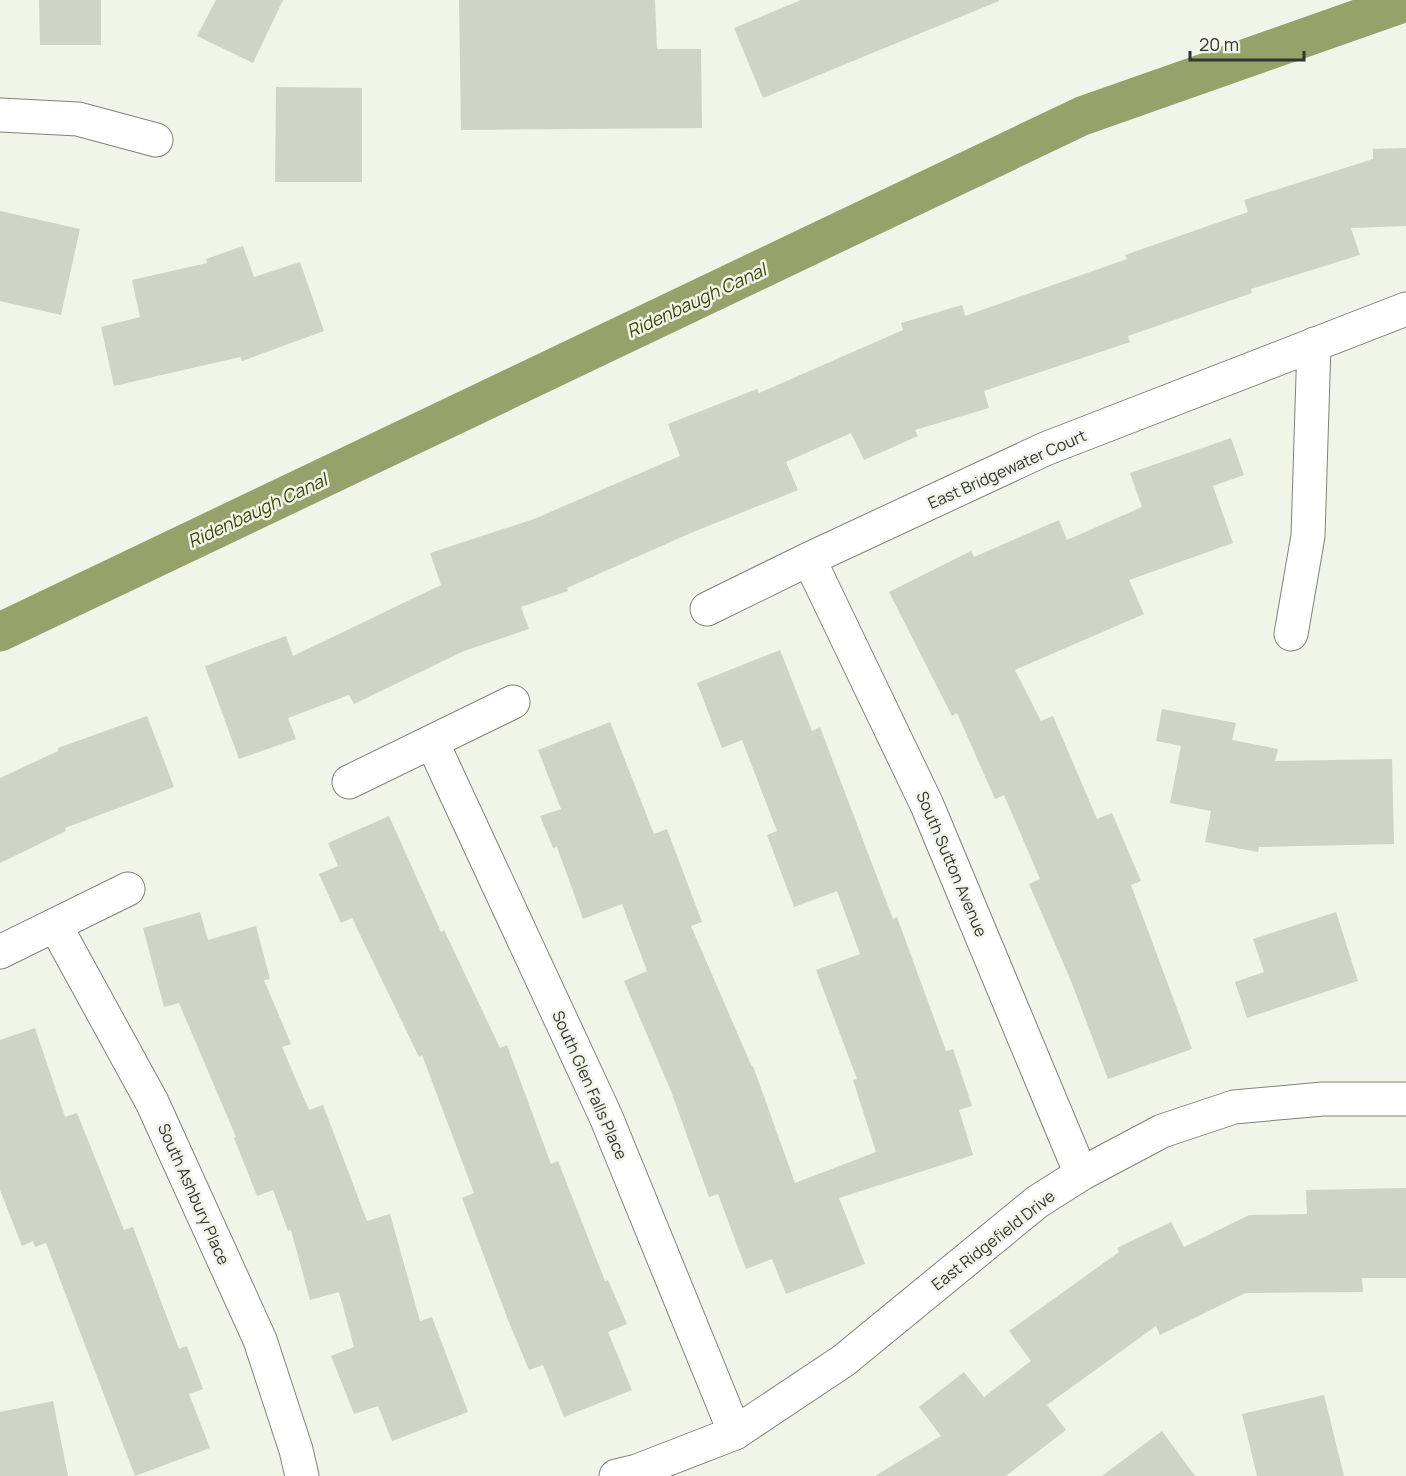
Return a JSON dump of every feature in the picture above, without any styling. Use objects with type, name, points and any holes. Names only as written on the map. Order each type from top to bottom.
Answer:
[{"type":"street","points":[[0,116],[78,119],[156,140]]},
{"type":"street","name":"East Bridgewater Court","points":[[707,609],[1045,449],[1406,309]]},
{"type":"street","points":[[1291,634],[1308,536],[1314,344]]},
{"type":"street","name":"South Sutton Avenue","points":[[809,559],[927,805],[1081,1174]]},
{"type":"street","points":[[349,782],[513,702]]},
{"type":"street","name":"South Glen Falls Place","points":[[432,742],[606,1117],[735,1433]]},
{"type":"street","points":[[0,952],[128,889]]},
{"type":"street","name":"South Ashbury Place","points":[[55,925],[152,1102],[260,1340],[296,1450],[302,1476]]},
{"type":"street","name":"East Ridgefield Drive","points":[[616,1476],[637,1471],[735,1433],[843,1362],[1037,1202],[1081,1174],[1162,1131],[1234,1107],[1323,1099],[1406,1100]]},
{"type":"building","points":[[39,0],[101,0],[101,45],[40,45]]},
{"type":"building","points":[[216,0],[283,0],[253,63],[197,36]]},
{"type":"building","points":[[459,0],[655,0],[657,49],[701,49],[702,128],[461,130]]},
{"type":"building","points":[[801,0],[999,1],[763,98],[734,28]]},
{"type":"building","points":[[276,87],[362,88],[362,182],[275,182]]},
{"type":"building","points":[[1406,148],[1406,226],[1351,228],[1360,255],[1251,289],[1252,293],[1128,336],[1130,342],[984,391],[989,408],[915,430],[918,436],[864,460],[851,433],[786,462],[798,490],[693,532],[567,588],[568,591],[521,607],[529,629],[464,651],[354,704],[349,695],[288,718],[296,739],[239,759],[205,666],[286,636],[293,656],[441,585],[430,553],[534,519],[680,456],[668,424],[757,389],[759,393],[903,330],[901,323],[962,305],[965,316],[1127,259],[1125,255],[1248,212],[1244,200],[1373,159],[1373,149]]},
{"type":"building","points":[[0,211],[80,229],[61,315],[0,301]]},
{"type":"building","points":[[243,246],[254,277],[300,262],[324,331],[242,361],[240,357],[114,386],[101,327],[140,317],[132,280],[207,263],[206,259]]},
{"type":"building","points":[[1231,438],[1244,475],[1213,486],[1233,543],[1129,580],[1144,614],[1015,670],[1041,721],[1053,716],[1097,819],[1112,813],[1141,881],[1131,885],[1192,1049],[1108,1079],[1071,981],[1029,884],[1040,879],[1004,795],[995,799],[957,713],[952,716],[889,592],[971,551],[974,557],[1059,520],[1067,540],[1142,507],[1130,473]]},
{"type":"building","points":[[780,650],[812,731],[820,727],[893,919],[897,917],[946,1051],[953,1049],[972,1106],[959,1110],[973,1155],[839,1198],[865,1264],[786,1294],[772,1259],[746,1269],[718,1194],[709,1197],[671,1091],[624,981],[647,971],[622,904],[583,919],[557,847],[553,848],[540,816],[561,809],[538,750],[610,722],[654,834],[667,829],[702,922],[691,926],[753,1066],[795,1183],[876,1152],[853,1080],[857,1079],[816,970],[860,954],[837,891],[794,907],[767,835],[777,831],[742,740],[722,748],[697,683]]},
{"type":"building","points":[[1162,709],[1236,723],[1232,740],[1278,749],[1275,761],[1392,759],[1394,844],[1259,847],[1258,852],[1205,842],[1211,811],[1170,803],[1181,746],[1156,741]]},
{"type":"building","points":[[147,716],[174,787],[65,828],[66,831],[0,863],[0,778],[58,751],[58,748]]},
{"type":"building","points":[[389,816],[441,932],[444,930],[500,1048],[507,1045],[551,1164],[558,1161],[605,1281],[608,1280],[627,1324],[608,1332],[632,1390],[564,1417],[543,1365],[529,1370],[508,1320],[462,1198],[474,1193],[422,1055],[419,1057],[352,918],[341,923],[319,874],[338,866],[328,843]]},
{"type":"building","points":[[200,912],[208,940],[256,926],[270,979],[264,980],[291,1044],[282,1047],[309,1110],[323,1105],[367,1221],[390,1214],[420,1321],[432,1317],[468,1412],[392,1441],[378,1406],[354,1414],[331,1356],[354,1347],[339,1292],[310,1300],[291,1230],[288,1231],[273,1190],[257,1196],[234,1138],[236,1137],[179,1003],[164,1007],[143,928]]},
{"type":"building","points":[[1336,912],[1358,981],[1247,1018],[1235,982],[1264,972],[1253,939]]},
{"type":"building","points":[[35,1028],[65,1117],[77,1113],[124,1230],[133,1227],[179,1349],[187,1346],[203,1389],[189,1394],[210,1448],[135,1476],[46,1243],[35,1247],[33,1241],[22,1246],[0,1190],[0,1040]]},
{"type":"building","points":[[1406,1188],[1406,1278],[1362,1278],[1363,1292],[1245,1293],[1160,1335],[1156,1326],[1047,1405],[1066,1430],[1006,1476],[875,1476],[941,1436],[919,1407],[964,1372],[984,1397],[1031,1361],[1009,1331],[1119,1252],[1117,1248],[1171,1222],[1184,1247],[1249,1215],[1307,1214],[1306,1190]]},
{"type":"building","points":[[1324,1395],[1344,1476],[1257,1476],[1242,1414]]},
{"type":"building","points":[[53,1401],[68,1476],[0,1476],[0,1412]]},
{"type":"building","points":[[1162,1431],[1195,1476],[1102,1476]]},
{"type":"waterway","name":"Ridenbaugh Canal","points":[[0,632],[1082,116],[1406,2]]}]
